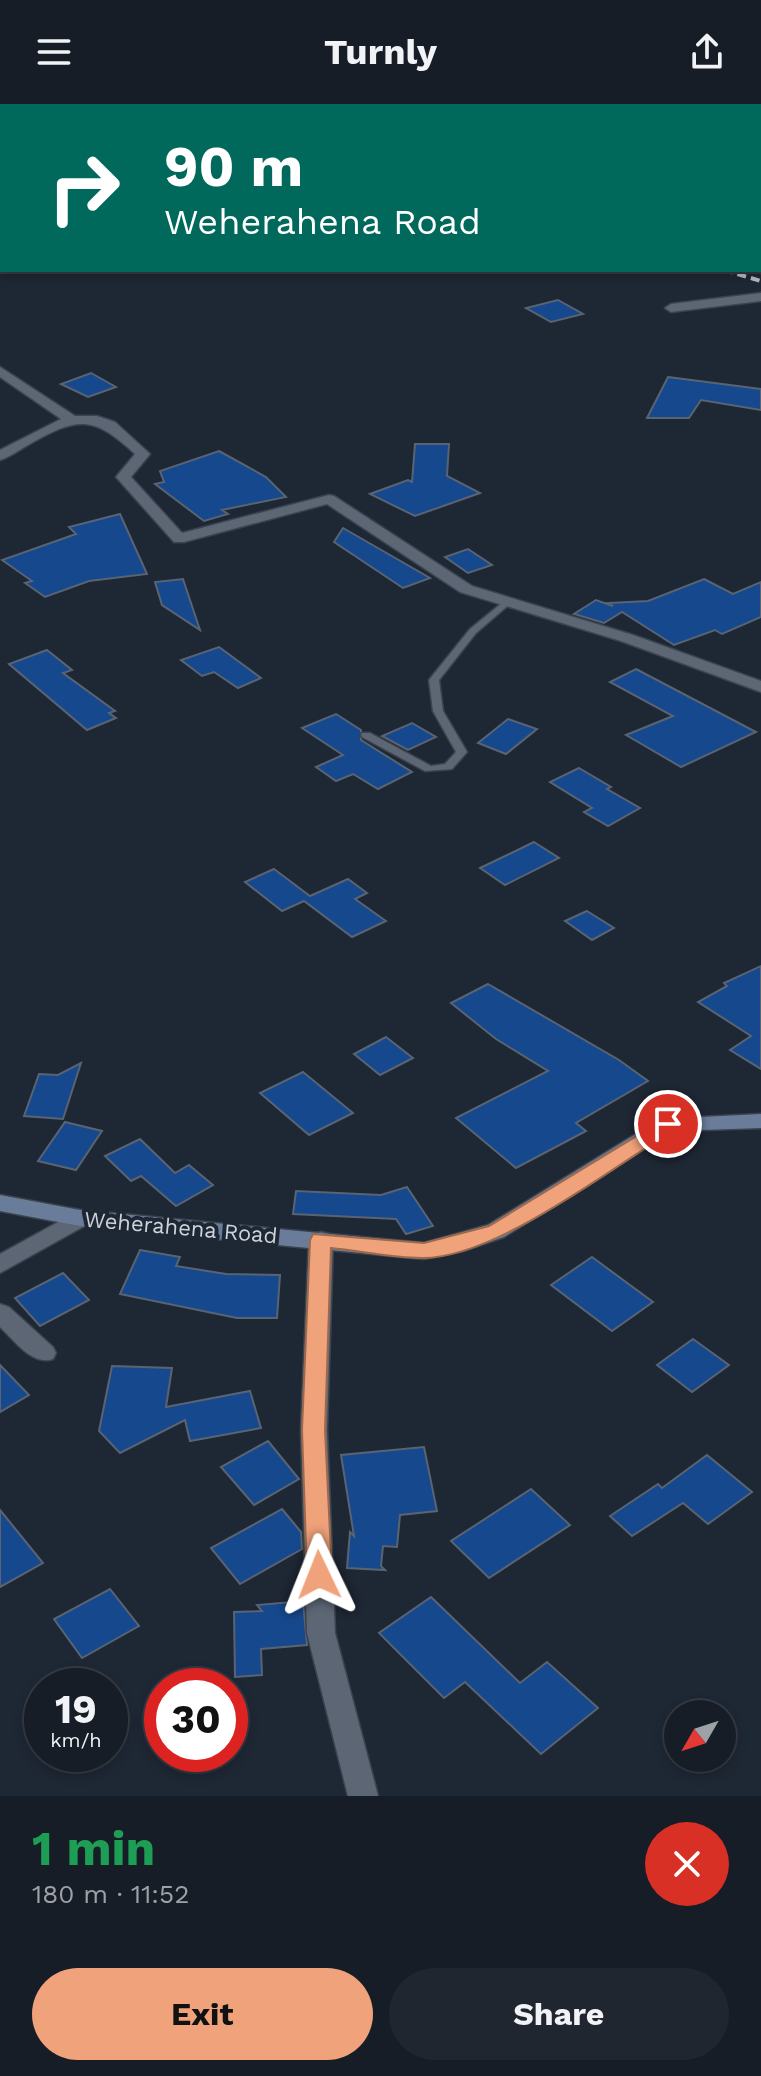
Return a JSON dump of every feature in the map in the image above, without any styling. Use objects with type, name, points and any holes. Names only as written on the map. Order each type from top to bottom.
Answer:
[{"type":"main road","name":"Weherahena Road","points":[[0,1203],[80,1218],[424,1251],[463,1243],[496,1231],[668,1124],[761,1121]]},
{"type":"street","points":[[671,308],[761,297]]},
{"type":"street","points":[[0,371],[74,422]]},
{"type":"street","points":[[0,456],[49,427],[74,422],[108,423],[143,454],[123,477],[179,539],[329,499],[466,589],[627,638],[761,687]]},
{"type":"street","points":[[0,1265],[80,1218]]},
{"type":"street","points":[[321,1240],[314,1430],[321,1633],[363,1796]]},
{"type":"street","points":[[0,1313],[44,1353]]},
{"type":"lane","points":[[366,735],[429,769],[448,767],[462,752],[438,711],[434,680],[473,631],[508,601]]},
{"type":"building","points":[[558,300],[583,314],[551,322],[526,308]]},
{"type":"building","points":[[91,373],[116,387],[88,397],[61,384]]},
{"type":"building","points":[[668,377],[761,389],[761,410],[701,400],[689,418],[647,418]]},
{"type":"building","points":[[415,444],[449,444],[447,476],[480,493],[415,516],[370,494],[408,480],[412,482]]},
{"type":"building","points":[[219,451],[266,477],[286,497],[222,510],[228,514],[204,521],[155,484],[164,482],[160,471]]},
{"type":"building","points":[[120,514],[147,574],[89,581],[45,597],[25,583],[32,581],[2,560],[76,534],[69,527]]},
{"type":"building","points":[[343,528],[430,578],[403,588],[334,542]]},
{"type":"building","points":[[468,549],[492,565],[468,573],[445,557]]},
{"type":"building","points":[[183,579],[200,630],[162,605],[155,582]]},
{"type":"building","points":[[704,579],[733,594],[761,582],[761,617],[722,634],[715,630],[674,645],[622,612],[604,623],[574,614],[596,600],[613,606],[608,603],[648,601]]},
{"type":"building","points":[[219,647],[261,678],[238,688],[214,672],[202,676],[181,660]]},
{"type":"building","points":[[47,650],[72,670],[63,673],[115,711],[109,713],[116,718],[87,730],[9,664]]},
{"type":"building","points":[[636,669],[756,732],[681,767],[626,735],[673,716],[610,682]]},
{"type":"building","points":[[336,714],[361,730],[361,740],[412,772],[378,789],[353,774],[336,781],[316,767],[343,755],[302,728]]},
{"type":"building","points":[[508,719],[537,729],[506,754],[478,743]]},
{"type":"building","points":[[412,723],[436,737],[408,750],[382,736]]},
{"type":"building","points":[[579,768],[640,808],[608,826],[584,812],[592,808],[550,782]]},
{"type":"building","points":[[534,842],[559,858],[505,885],[480,868]]},
{"type":"building","points":[[274,869],[310,896],[348,879],[367,893],[355,899],[386,921],[352,937],[304,901],[282,911],[245,882]]},
{"type":"building","points":[[587,911],[614,928],[592,940],[565,921]]},
{"type":"building","points":[[761,966],[761,1069],[730,1050],[751,1036],[698,1002],[727,986],[724,983]]},
{"type":"building","points":[[488,984],[619,1060],[648,1081],[576,1123],[586,1131],[516,1168],[456,1118],[548,1071],[496,1039],[451,1003]]},
{"type":"building","points":[[386,1037],[413,1058],[380,1075],[354,1054]]},
{"type":"building","points":[[81,1063],[63,1119],[24,1116],[39,1074],[58,1075]]},
{"type":"building","points":[[303,1072],[353,1113],[309,1135],[260,1093]]},
{"type":"building","points":[[65,1122],[102,1131],[76,1170],[38,1161]]},
{"type":"building","points":[[140,1139],[175,1173],[189,1165],[213,1185],[176,1206],[141,1176],[131,1181],[105,1156]]},
{"type":"building","points":[[407,1187],[433,1226],[406,1234],[396,1219],[293,1214],[296,1191],[381,1195]]},
{"type":"building","points":[[140,1250],[180,1257],[176,1266],[226,1274],[280,1275],[277,1318],[237,1318],[120,1294]]},
{"type":"building","points":[[592,1257],[653,1302],[612,1331],[551,1285]]},
{"type":"building","points":[[63,1273],[89,1300],[40,1326],[15,1298]]},
{"type":"building","points":[[693,1339],[729,1365],[692,1392],[657,1365]]},
{"type":"building","points":[[0,1365],[29,1395],[0,1412]]},
{"type":"building","points":[[112,1366],[172,1368],[166,1407],[250,1391],[261,1428],[190,1441],[185,1420],[120,1453],[99,1431]]},
{"type":"building","points":[[268,1441],[299,1479],[254,1505],[221,1467]]},
{"type":"building","points":[[424,1447],[437,1511],[400,1515],[397,1547],[383,1546],[381,1566],[385,1570],[347,1568],[350,1532],[354,1536],[341,1455]]},
{"type":"building","points":[[707,1455],[752,1492],[708,1524],[683,1503],[632,1536],[610,1516],[658,1484],[662,1488]]},
{"type":"building","points":[[531,1489],[570,1525],[489,1578],[451,1541]]},
{"type":"building","points":[[282,1509],[301,1532],[302,1549],[240,1584],[211,1548]]},
{"type":"building","points":[[0,1510],[43,1563],[0,1587]]},
{"type":"building","points":[[110,1589],[139,1626],[82,1658],[54,1619]]},
{"type":"building","points":[[431,1597],[520,1683],[547,1662],[598,1708],[541,1754],[465,1682],[444,1698],[379,1633]]},
{"type":"building","points":[[303,1601],[307,1645],[261,1649],[262,1675],[248,1676],[248,1668],[235,1668],[234,1612],[262,1611],[257,1605]]},
{"type":"railway","points":[[731,272],[761,281]]},
{"type":"route","points":[[319,1575],[314,1430],[321,1240],[424,1251],[463,1243],[496,1231],[668,1124]]}]
